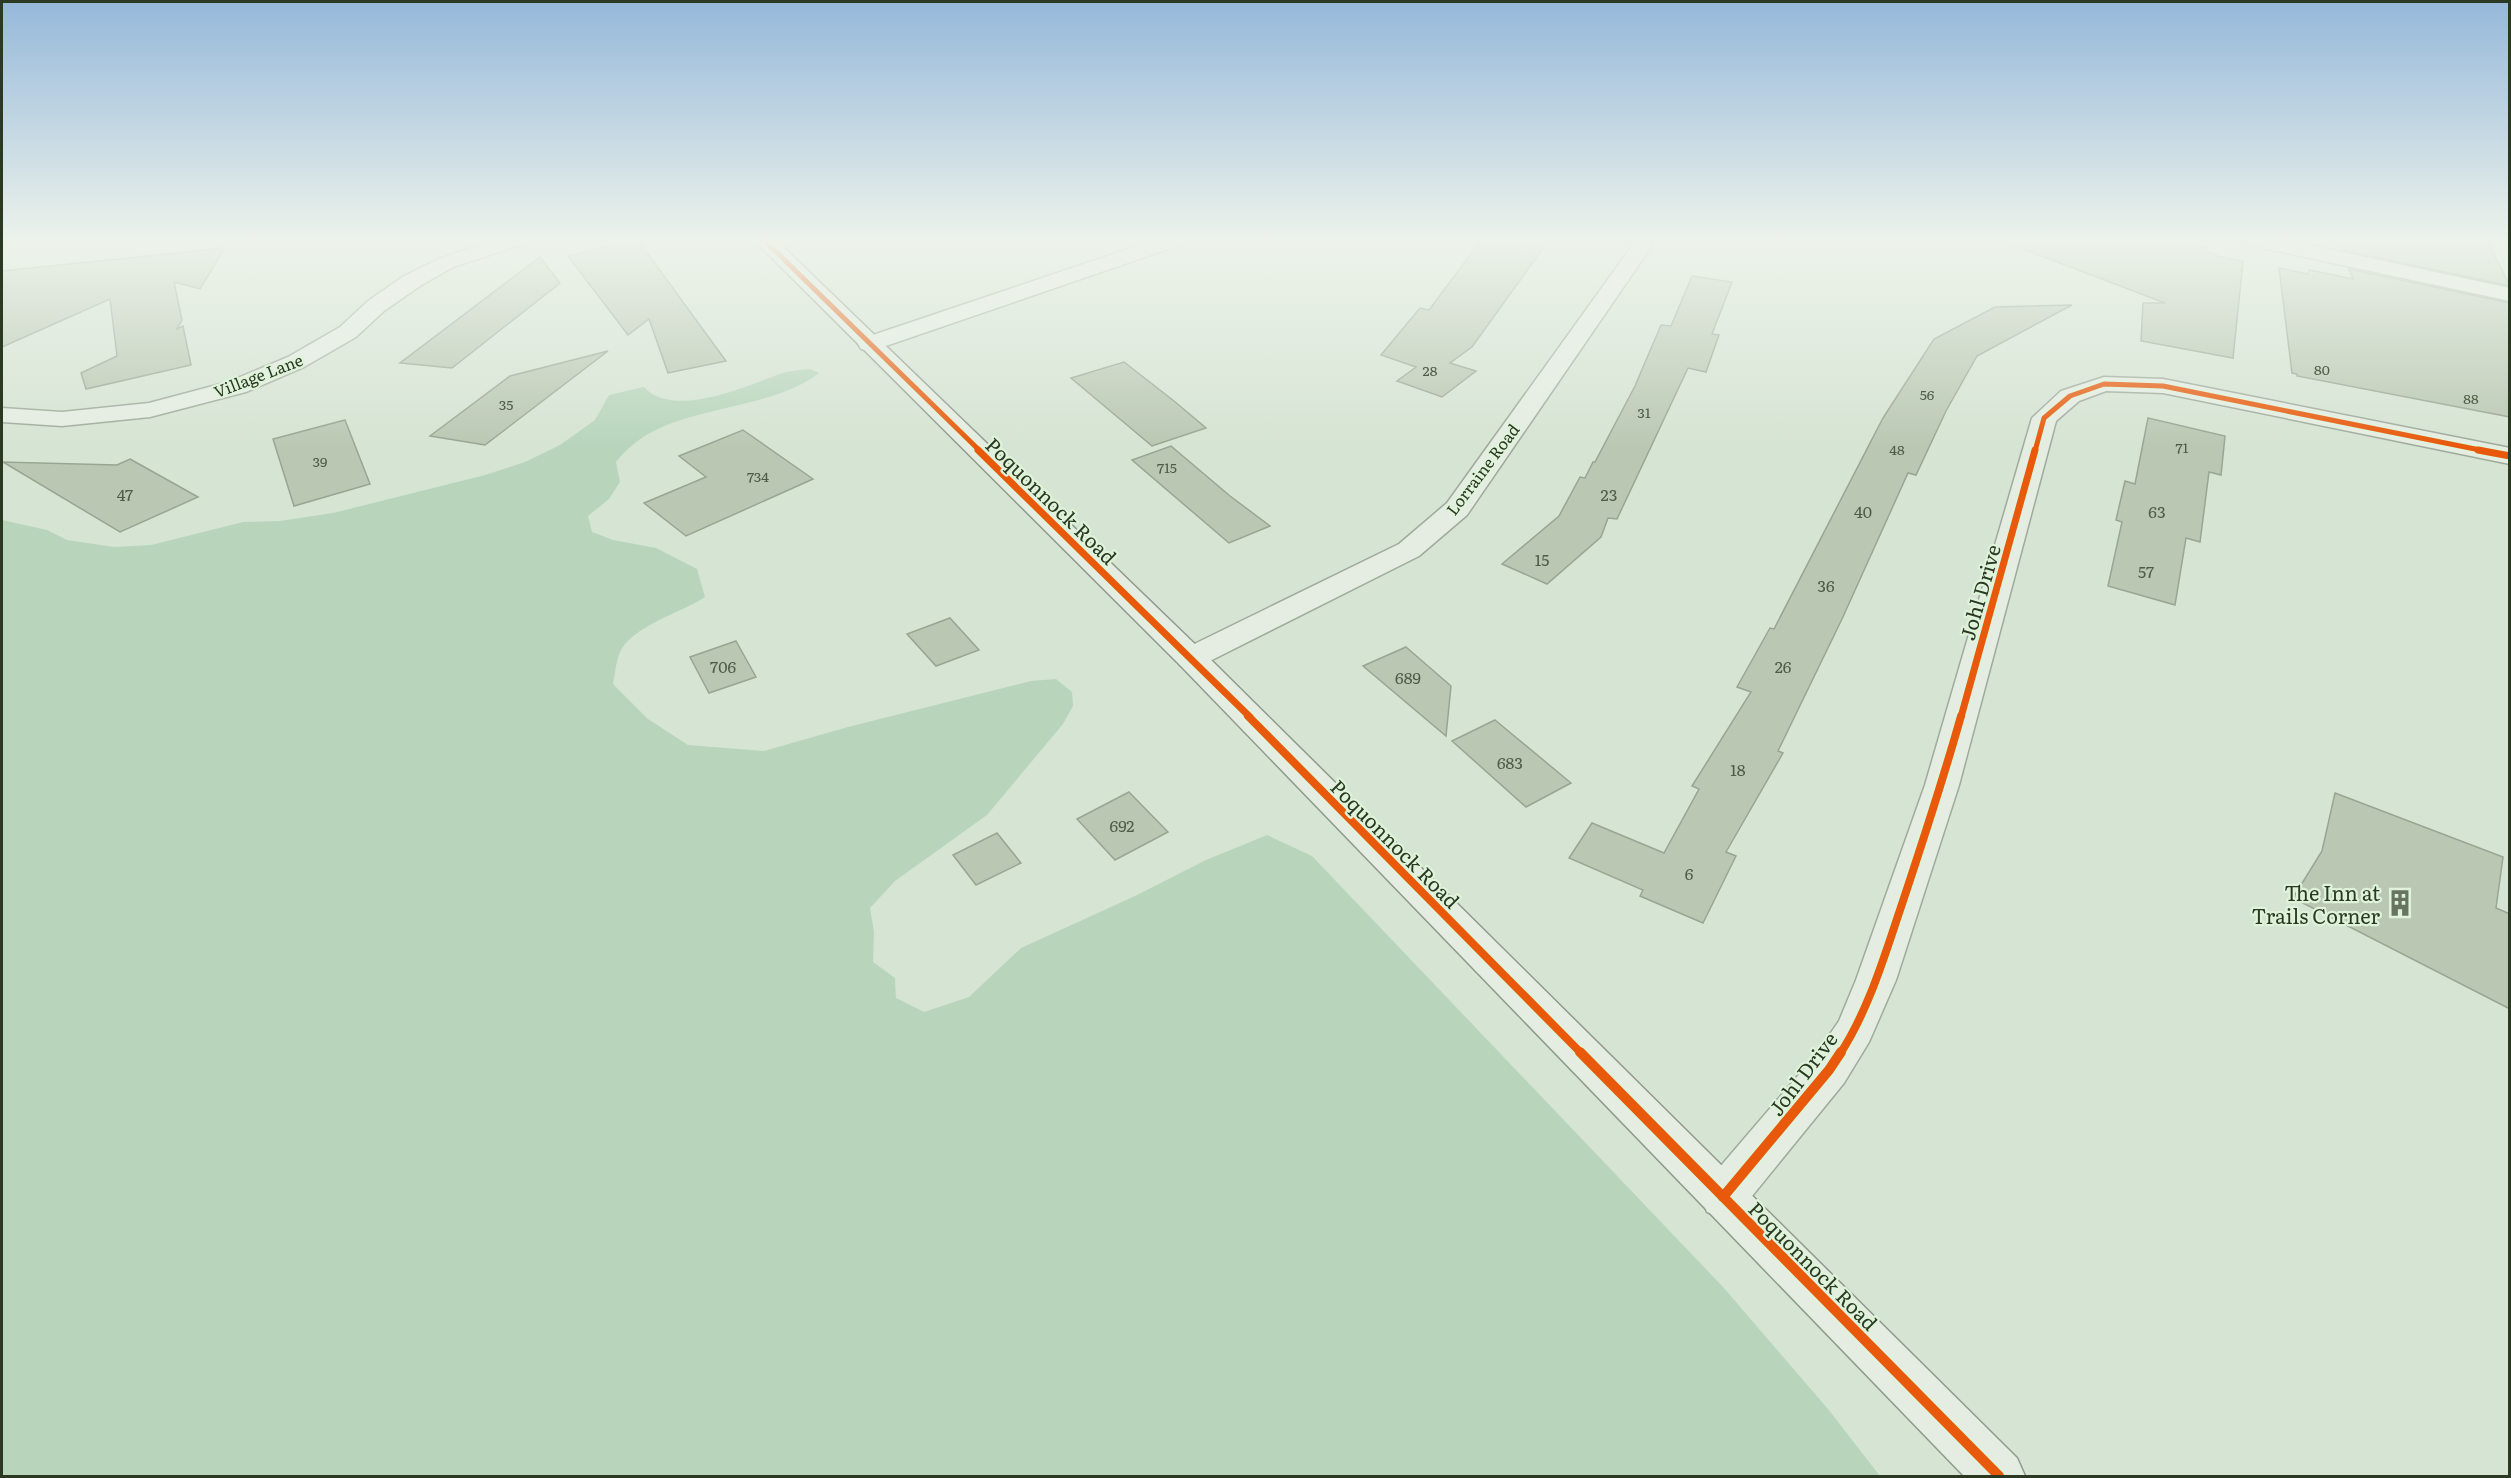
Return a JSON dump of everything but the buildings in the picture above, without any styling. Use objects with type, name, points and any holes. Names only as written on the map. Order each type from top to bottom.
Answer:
[{"type":"street","name":"Village Lane","points":[[2,415],[62,418],[150,410],[237,387],[296,362],[348,332],[374,308]]},
{"type":"street","name":"Poquonnock Road","points":[[833,308],[1191,658],[1999,1476]]},
{"type":"street","points":[[869,344],[975,308]]},
{"type":"street","name":"Lorraine Road","points":[[1191,658],[1409,550],[1457,509],[1598,308]]},
{"type":"street","name":"Johl Drive","points":[[1723,1197],[1829,1070],[1855,1030],[1876,980],[1942,785],[2044,418],[2070,396],[2104,384],[2163,386],[2510,456]]},
{"type":"green space","points":[[810,369],[819,373],[796,387],[769,397],[685,419],[659,429],[636,442],[616,462],[620,482],[609,499],[588,516],[592,532],[613,540],[656,548],[697,569],[705,597],[646,627],[626,643],[620,652],[613,684],[648,719],[688,745],[764,751],[848,727],[1031,681],[1056,679],[1072,692],[1073,706],[1063,724],[987,815],[895,881],[870,908],[874,932],[873,962],[895,978],[896,998],[924,1012],[969,997],[1021,948],[1135,896],[1206,860],[1267,835],[1312,856],[1723,1287],[1828,1409],[1880,1476],[2,1476],[2,520],[47,530],[67,540],[114,547],[151,545],[243,522],[280,521],[333,513],[485,475],[525,462],[560,445],[595,420],[609,395],[644,387],[656,396],[672,400],[709,398],[785,373]]},
{"type":"cycle path","points":[[833,308],[1191,658],[1999,1476]]},
{"type":"cycle path","points":[[1723,1197],[1829,1070],[1855,1030],[1876,980],[1942,785],[2044,418],[2070,396],[2104,384],[2163,386],[2510,456]]},
{"type":"place","name":"The Inn at Trails Corner","points":[[2400,903]]}]
